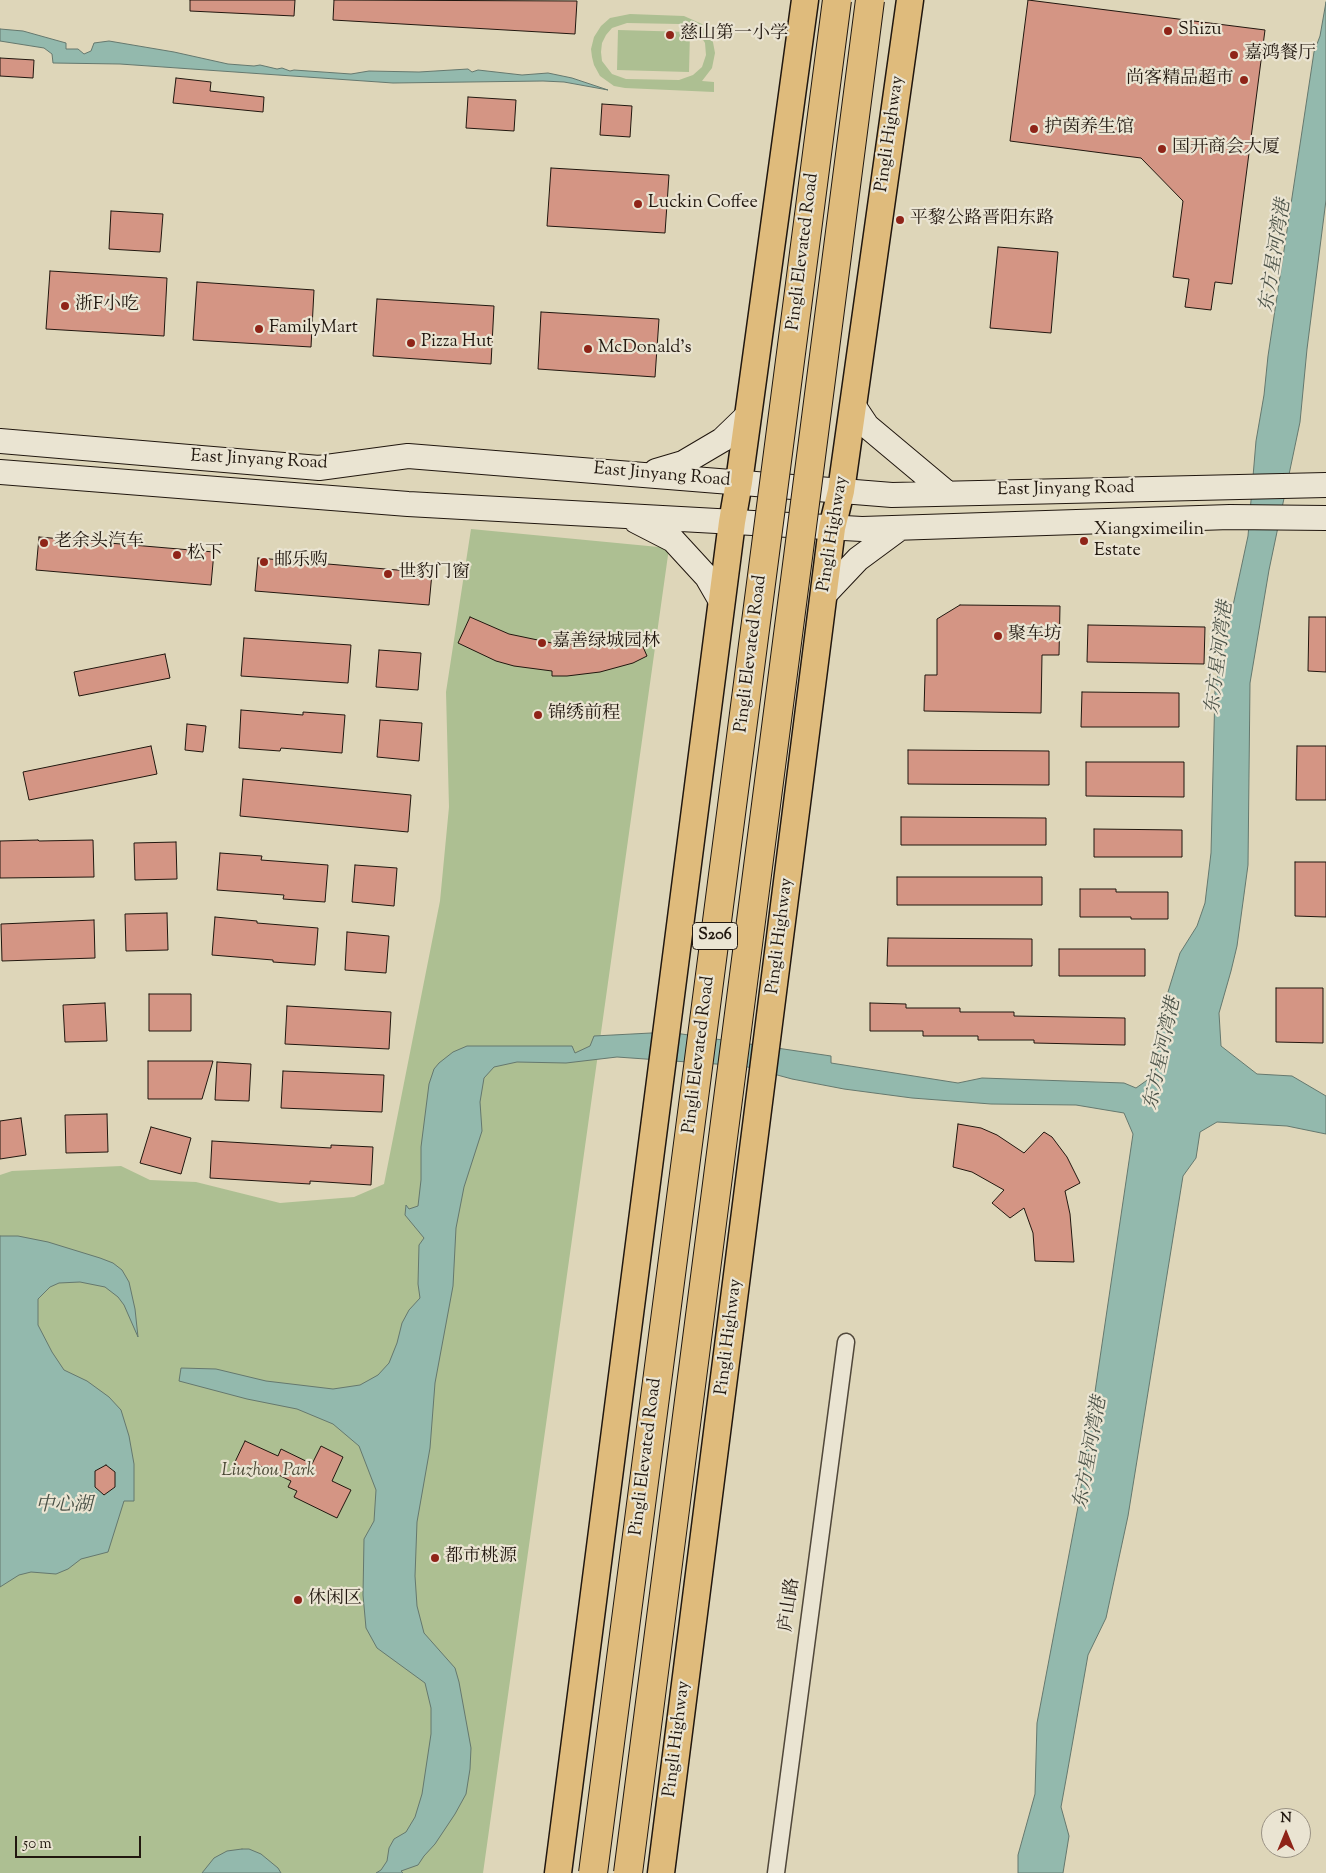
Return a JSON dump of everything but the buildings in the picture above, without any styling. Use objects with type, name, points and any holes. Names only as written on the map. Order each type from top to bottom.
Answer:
[{"type":"highway","name":"Pingli Elevated Road","points":[[593,1873],[837,0]]},
{"type":"highway","name":"Pingli Elevated Road","points":[[628,1873],[870,0]]},
{"type":"main road","points":[[558,1873],[732,522],[805,0]]},
{"type":"main road","name":"Pingli Highway","points":[[661,1873],[832,528],[841,490],[910,0]]},
{"type":"main road","points":[[853,406],[867,426],[947,493]]},
{"type":"main road","points":[[645,475],[683,463],[722,440],[748,414]]},
{"type":"main road","name":"East Jinyang Road","points":[[0,441],[319,468],[408,456],[892,495],[1326,485]]},
{"type":"main road","name":"East Jinyang Road","points":[[0,472],[408,504],[832,528],[900,528],[1230,517],[1326,518]]},
{"type":"main road","points":[[628,516],[673,540],[707,577],[722,603]]},
{"type":"main road","points":[[824,594],[858,559],[900,528]]},
{"type":"street","name":"庐山路","points":[[776,1873],[846,1342]]},
{"type":"green space","points":[[630,14],[684,16],[702,24],[712,37],[715,53],[712,68],[702,81],[714,82],[714,92],[614,86],[600,76],[594,65],[591,49],[594,37],[601,26],[610,18]],"holes":[[[627,23],[679,24],[691,28],[700,35],[705,43],[706,55],[702,67],[693,75],[679,80],[626,79],[612,74],[602,61],[602,43],[612,28]]]},
{"type":"green space","points":[[618,30],[690,32],[689,72],[617,70]]},
{"type":"green space","name":"Liuzhou Park","points":[[471,529],[669,548],[483,1873],[0,1873],[0,1175],[12,1171],[121,1166],[150,1180],[196,1182],[280,1203],[354,1197],[384,1184],[440,901],[449,807],[446,692]]},
{"type":"water","name":"东方星河湾港","points":[[1326,2],[1326,200],[1307,349],[1300,422],[1269,570],[1250,683],[1248,865],[1237,946],[1219,1013],[1221,1046],[1257,1074],[1292,1076],[1326,1096],[1326,1134],[1287,1126],[1217,1122],[1200,1132],[1196,1158],[1183,1176],[1128,1516],[1106,1618],[1088,1655],[1061,1807],[1069,1836],[1063,1873],[1018,1873],[1018,1855],[1035,1794],[1037,1723],[1078,1507],[1133,1134],[1124,1113],[1076,1105],[991,1104],[912,1098],[844,1089],[792,1079],[744,1066],[617,1057],[566,1063],[517,1062],[494,1067],[484,1078],[480,1102],[482,1131],[464,1187],[456,1228],[453,1286],[435,1383],[430,1448],[417,1522],[415,1576],[417,1606],[424,1633],[455,1668],[459,1682],[471,1748],[470,1769],[466,1794],[435,1844],[418,1865],[401,1871],[403,1873],[376,1873],[381,1870],[387,1861],[389,1848],[394,1839],[406,1832],[415,1817],[422,1794],[431,1734],[431,1708],[425,1683],[377,1648],[366,1628],[363,1595],[364,1539],[374,1521],[376,1490],[359,1446],[333,1424],[297,1409],[247,1399],[179,1381],[181,1368],[216,1369],[266,1381],[333,1389],[360,1385],[378,1375],[389,1363],[402,1323],[409,1310],[420,1298],[418,1284],[419,1245],[424,1238],[405,1215],[406,1205],[409,1209],[418,1206],[421,1180],[421,1147],[429,1084],[434,1069],[439,1063],[453,1052],[467,1046],[572,1046],[575,1053],[590,1046],[594,1036],[675,1033],[831,1056],[831,1063],[958,1083],[982,1078],[1124,1083],[1136,1088],[1153,1076],[1158,1063],[1155,1047],[1160,1018],[1180,953],[1197,926],[1205,903],[1211,853],[1215,689],[1248,536],[1256,441],[1268,356],[1314,52],[1320,36]]},
{"type":"water","points":[[0,29],[23,31],[66,43],[66,49],[78,49],[84,54],[91,51],[94,43],[109,41],[174,52],[228,64],[260,65],[290,71],[351,74],[369,71],[419,72],[468,69],[472,72],[478,70],[522,75],[548,73],[572,78],[608,90],[564,82],[393,83],[120,64],[53,63],[52,54],[44,48],[0,41]]},
{"type":"water","name":"中心湖","points":[[0,1236],[18,1236],[48,1242],[113,1263],[122,1270],[129,1282],[135,1309],[138,1337],[124,1305],[118,1297],[105,1287],[80,1282],[59,1283],[50,1287],[38,1299],[38,1325],[64,1370],[87,1381],[109,1397],[121,1410],[129,1436],[134,1464],[134,1501],[124,1501],[108,1552],[81,1559],[68,1569],[56,1574],[31,1572],[19,1575],[0,1587]]},
{"type":"water","points":[[249,1849],[261,1854],[278,1868],[281,1873],[202,1873],[214,1858],[227,1851]]},
{"type":"place","name":"Shizu","points":[[1168,31]]},
{"type":"place","name":"慈山第一小学","points":[[670,35]]},
{"type":"place","name":"嘉鸿餐厅","points":[[1234,55]]},
{"type":"place","name":"尚客精品超市","points":[[1244,80]]},
{"type":"place","name":"护茵养生馆","points":[[1034,129]]},
{"type":"place","name":"国开商会大厦","points":[[1162,149]]},
{"type":"place","name":"Luckin Coffee","points":[[638,204]]},
{"type":"place","name":"平黎公路晋阳东路","points":[[900,220]]},
{"type":"place","name":"浙F小吃","points":[[65,306]]},
{"type":"place","name":"FamilyMart","points":[[259,329]]},
{"type":"place","name":"Pizza Hut","points":[[411,343]]},
{"type":"place","name":"McDonald's","points":[[588,349]]},
{"type":"place","name":"Xiangximeilin Estate","points":[[1084,541]]},
{"type":"place","name":"老余头汽车","points":[[44,543]]},
{"type":"place","name":"松下","points":[[177,555]]},
{"type":"place","name":"邮乐购","points":[[264,562]]},
{"type":"place","name":"世豹门窗","points":[[388,574]]},
{"type":"place","name":"聚车坊","points":[[998,636]]},
{"type":"place","name":"嘉善绿城园林","points":[[542,643]]},
{"type":"place","name":"锦绣前程","points":[[538,715]]},
{"type":"place","name":"都市桃源","points":[[435,1558]]},
{"type":"place","name":"休闲区","points":[[298,1600]]}]
